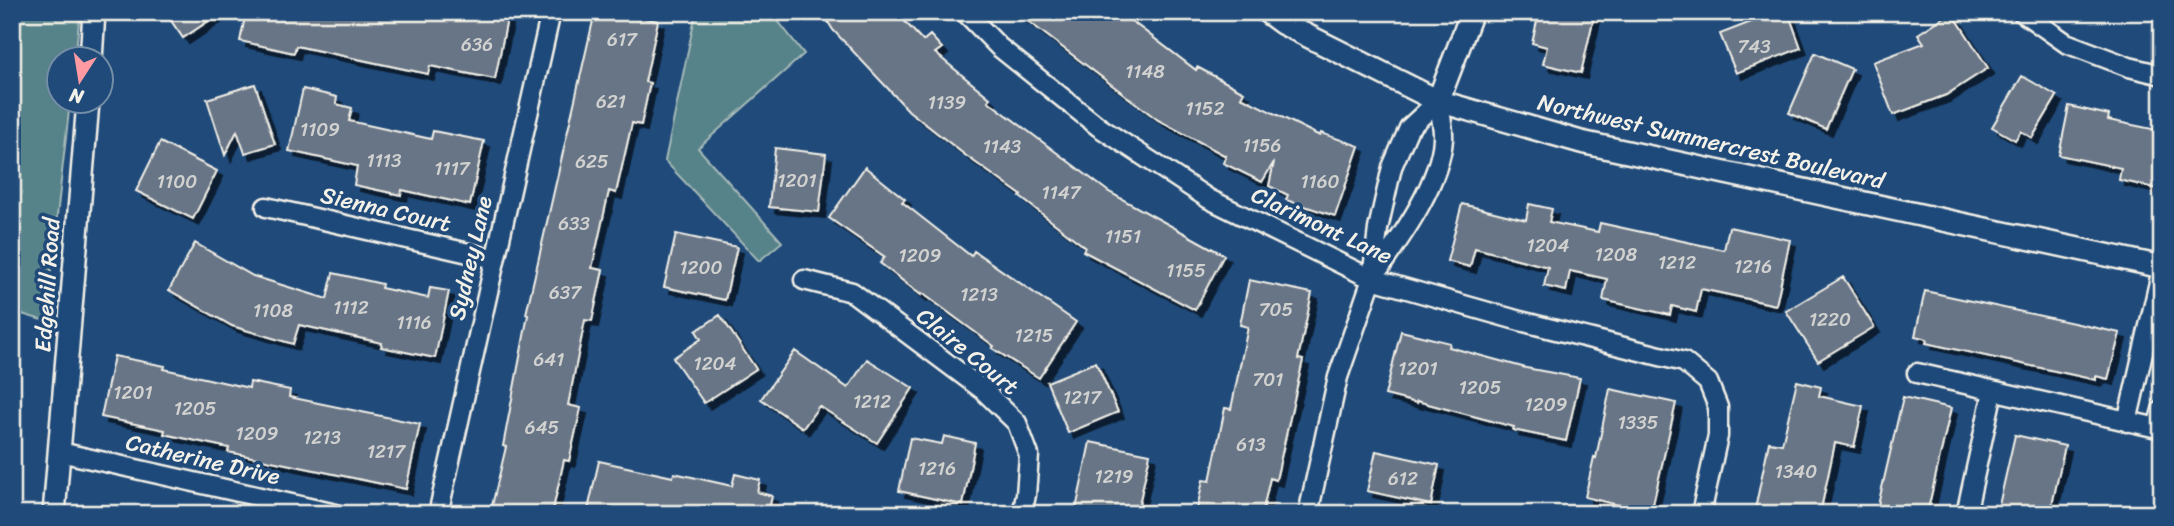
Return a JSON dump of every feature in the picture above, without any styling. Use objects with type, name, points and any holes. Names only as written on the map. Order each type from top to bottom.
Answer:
[{"type":"street","points":[[92,46],[94,12]]},
{"type":"street","name":"Sydney Lane","points":[[438,514],[551,12]]},
{"type":"street","name":"Clarimont Lane","points":[[965,12],[999,47],[1099,127],[1209,199],[1372,279],[1521,321],[1684,362],[1708,382],[1718,407],[1718,436],[1701,514]]},
{"type":"street","name":"Northwest Summercrest Boulevard","points":[[1267,12],[1282,23],[1438,101],[1581,142],[2162,268]]},
{"type":"street","points":[[1308,514],[1338,377],[1372,279],[1378,229],[1392,167],[1409,128],[1438,101],[1472,12]]},
{"type":"street","points":[[2022,12],[2066,43],[2129,67],[2162,75]]},
{"type":"street","points":[[1372,279],[1417,210],[1434,174],[1443,139],[1438,101]]},
{"type":"street","name":"Edgehill Road","points":[[54,514],[87,116]]},
{"type":"street","name":"Sienna Court","points":[[266,207],[495,259]]},
{"type":"street","points":[[2127,422],[2162,268]]},
{"type":"street","name":"Claire Court","points":[[804,280],[852,292],[983,390],[1017,423],[1029,455],[1022,514]]},
{"type":"street","points":[[1916,373],[2160,429],[2162,410]]},
{"type":"street","points":[[1966,514],[1993,391]]},
{"type":"street","name":"Catherine Drive","points":[[60,452],[336,514]]},
{"type":"green space","points":[[12,12],[80,12],[76,46],[46,46],[46,116],[68,116],[45,321],[12,311]]},
{"type":"green space","points":[[696,12],[771,12],[804,54],[698,148],[782,242],[759,261],[665,161]]},
{"type":"building","points":[[165,12],[222,12],[183,38]]},
{"type":"building","points":[[246,12],[474,12],[507,19],[495,79],[430,66],[428,74],[296,46],[294,53],[240,41]]},
{"type":"building","points":[[595,12],[616,12],[658,21],[645,82],[650,83],[641,125],[632,123],[616,193],[609,191],[592,268],[603,270],[592,321],[585,320],[568,405],[581,408],[569,461],[564,460],[552,514],[505,514],[491,510],[506,447],[503,446],[528,315],[526,314]]},
{"type":"building","points":[[822,12],[896,12],[923,41],[930,35],[942,48],[935,53],[990,98],[988,101],[1109,192],[1224,255],[1195,310],[1083,251],[1085,247],[1020,197],[1021,195],[909,111],[833,30]]},
{"type":"building","points":[[1016,12],[1135,12],[1129,19],[1196,70],[1197,67],[1244,92],[1241,97],[1320,136],[1321,133],[1359,146],[1335,216],[1286,200],[1288,195],[1269,186],[1274,162],[1262,182],[1223,163],[1226,156],[1158,120]]},
{"type":"building","points":[[1539,12],[1595,12],[1581,73],[1543,64],[1547,47],[1532,43]]},
{"type":"building","points":[[1777,12],[1788,12],[1801,48],[1736,73],[1720,34]]},
{"type":"building","points":[[1952,12],[1988,68],[1946,95],[1893,115],[1873,62],[1924,43],[1918,34]]},
{"type":"building","points":[[1815,53],[1852,69],[1826,129],[1789,113]]},
{"type":"building","points":[[2022,76],[2057,96],[2032,138],[2021,131],[2015,140],[1992,127]]},
{"type":"building","points":[[255,84],[275,144],[245,153],[237,131],[225,155],[207,99]]},
{"type":"building","points":[[303,89],[337,97],[336,104],[352,108],[349,121],[431,139],[433,131],[484,141],[470,205],[402,190],[401,195],[354,185],[357,166],[289,151]]},
{"type":"building","points":[[2069,106],[2109,115],[2108,120],[2162,131],[2162,175],[2159,189],[2119,180],[2121,168],[2059,155]]},
{"type":"building","points":[[160,142],[217,171],[193,219],[136,191]]},
{"type":"building","points":[[775,148],[826,154],[819,212],[769,207]]},
{"type":"building","points":[[865,167],[905,199],[902,202],[971,256],[974,251],[1076,322],[1039,378],[992,348],[994,346],[922,293],[921,295],[880,263],[885,257],[829,218]]},
{"type":"building","points":[[1462,204],[1526,220],[1529,204],[1552,209],[1549,222],[1598,232],[1600,223],[1724,250],[1729,227],[1790,240],[1776,305],[1701,289],[1696,312],[1672,306],[1670,315],[1603,300],[1607,279],[1570,271],[1566,291],[1544,286],[1548,267],[1475,248],[1470,267],[1447,261]]},
{"type":"building","points":[[676,234],[737,247],[725,300],[664,287]]},
{"type":"building","points":[[195,243],[253,276],[327,299],[333,273],[382,284],[381,288],[428,298],[430,288],[449,291],[435,358],[299,325],[293,344],[232,326],[169,290]]},
{"type":"building","points":[[1843,277],[1874,327],[1818,361],[1786,311]]},
{"type":"building","points":[[1249,280],[1312,293],[1298,359],[1303,360],[1276,480],[1270,478],[1262,514],[1196,514],[1203,480],[1210,481],[1225,408],[1231,409],[1248,327],[1240,325]]},
{"type":"building","points":[[1925,291],[2120,333],[2108,379],[2096,376],[2096,380],[1926,343],[1927,339],[1915,336]]},
{"type":"building","points":[[720,315],[756,369],[704,403],[673,358],[701,339],[696,331]]},
{"type":"building","points":[[1401,331],[1450,343],[1449,347],[1526,368],[1580,378],[1566,441],[1513,430],[1514,427],[1385,395]]},
{"type":"building","points":[[795,351],[848,388],[867,359],[913,388],[877,443],[819,406],[803,428],[761,399]]},
{"type":"building","points":[[114,356],[249,388],[250,382],[290,390],[289,397],[420,424],[406,489],[228,452],[229,448],[164,434],[165,430],[101,417]]},
{"type":"building","points":[[1096,362],[1118,412],[1068,433],[1047,382]]},
{"type":"building","points":[[1797,381],[1821,387],[1819,396],[1863,406],[1854,447],[1835,443],[1820,514],[1754,514],[1769,442],[1782,444]]},
{"type":"building","points":[[1610,389],[1676,403],[1651,513],[1585,497]]},
{"type":"building","points":[[1903,397],[1951,408],[1927,514],[1876,514]]},
{"type":"building","points":[[2015,435],[2065,446],[2050,514],[1997,514]]},
{"type":"building","points":[[944,436],[975,443],[963,505],[899,491],[910,438],[942,444]]},
{"type":"building","points":[[1090,442],[1150,454],[1137,514],[1075,514]]},
{"type":"building","points":[[1376,451],[1439,465],[1431,505],[1367,491]]},
{"type":"building","points":[[599,461],[732,486],[735,474],[760,480],[757,492],[772,496],[768,514],[587,514]]}]
